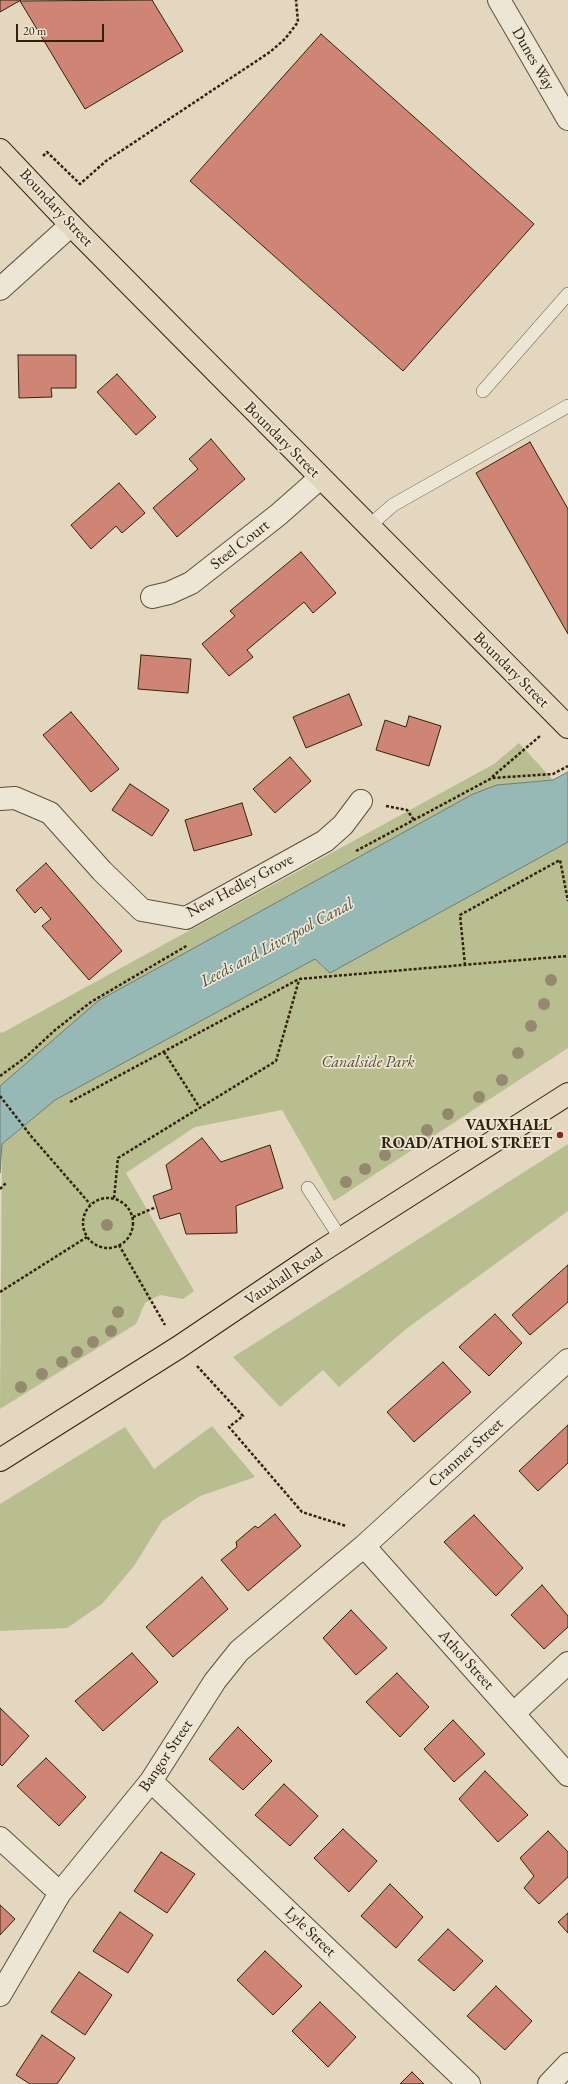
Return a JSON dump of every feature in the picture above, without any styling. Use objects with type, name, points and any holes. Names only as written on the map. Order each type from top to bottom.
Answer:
[{"type":"main road","name":"Boundary Street","points":[[0,150],[71,225],[368,527],[565,724]]},
{"type":"main road","name":"Vauxhall Road","points":[[0,1460],[179,1347],[341,1239],[568,1094]]},
{"type":"street","name":"Dunes Way","points":[[499,0],[568,119]]},
{"type":"street","points":[[0,289],[71,225]]},
{"type":"street","name":"Steel Court","points":[[152,597],[169,593],[191,583],[278,515],[320,478]]},
{"type":"street","name":"New Hedley Grove","points":[[0,799],[15,798],[50,813],[102,871],[142,910],[186,918],[325,841],[343,826],[361,801]]},
{"type":"street","name":"Cranmer Street","points":[[364,1546],[568,1360]]},
{"type":"street","name":"Athol Street","points":[[364,1546],[568,1775]]},
{"type":"street","name":"Bangor Street","points":[[0,1995],[60,1893],[151,1781],[215,1681],[239,1651],[364,1546]]},
{"type":"street","points":[[514,1713],[568,1664]]},
{"type":"street","name":"Lyle Street","points":[[151,1781],[469,2084]]},
{"type":"street","points":[[0,1838],[60,1893]]},
{"type":"street","points":[[549,2084],[568,2064]]},
{"type":"lane","points":[[483,391],[568,294]]},
{"type":"lane","points":[[368,527],[393,505],[568,406]]},
{"type":"lane","points":[[308,1188],[341,1239]]},
{"type":"path","points":[[24,174],[47,152],[80,184],[106,161],[270,52],[285,39],[298,22],[296,0]]},
{"type":"path","points":[[352,853],[492,778],[541,735]]},
{"type":"path","points":[[492,778],[553,774],[568,766]]},
{"type":"path","points":[[361,801],[407,810],[414,820]]},
{"type":"path","points":[[465,965],[460,915],[560,860],[568,901]]},
{"type":"path","points":[[0,1076],[26,1057],[55,1030],[91,1002],[194,942]]},
{"type":"path","points":[[70,1102],[299,979],[568,956]]},
{"type":"path","points":[[114,1198],[118,1158],[276,1061],[299,979]]},
{"type":"path","points":[[164,1052],[200,1108]]},
{"type":"path","points":[[0,1096],[31,1136],[90,1204]]},
{"type":"path","points":[[0,1189],[6,1183]]},
{"type":"path","points":[[114,1198],[126,1204],[133,1217],[131,1233],[119,1245],[105,1248],[98,1246],[87,1237],[82,1220],[90,1204],[97,1199],[114,1198]]},
{"type":"path","points":[[133,1217],[156,1207]]},
{"type":"path","points":[[0,1292],[87,1237]]},
{"type":"path","points":[[119,1245],[179,1347],[243,1416],[230,1427],[302,1512],[345,1526],[364,1546]]},
{"type":"green space","points":[[519,743],[553,780],[497,785],[473,794],[99,1001],[0,1086],[0,1032],[2,1033],[494,764]]},
{"type":"green space","name":"Canalside Park","points":[[568,842],[568,1048],[334,1201],[282,1110],[195,1127],[126,1173],[194,1291],[183,1299],[160,1295],[145,1303],[136,1324],[0,1409],[2,1144],[55,1100],[315,959],[330,973]]},
{"type":"green space","points":[[568,1144],[568,1211],[406,1329],[339,1387],[323,1370],[280,1407],[233,1357]]},
{"type":"green space","points":[[212,1426],[255,1477],[200,1496],[162,1521],[134,1566],[102,1604],[67,1628],[0,1631],[0,1504],[125,1427],[154,1469]]},
{"type":"water","name":"Leeds and Liverpool Canal","points":[[568,772],[568,842],[330,973],[315,959],[55,1100],[2,1144],[0,1173],[0,1086],[98,1001],[473,794],[497,785],[553,780]]},
{"type":"building","points":[[0,0],[21,0],[0,12]]},
{"type":"building","points":[[152,0],[183,51],[85,109],[20,1]]},
{"type":"building","points":[[321,34],[534,224],[403,371],[190,181]]},
{"type":"building","points":[[18,355],[76,355],[76,388],[51,388],[52,397],[19,398]]},
{"type":"building","points":[[117,374],[156,417],[136,435],[97,392]]},
{"type":"building","points":[[211,439],[245,479],[177,537],[153,508],[198,469],[189,459]]},
{"type":"building","points":[[530,442],[568,509],[568,634],[476,473]]},
{"type":"building","points":[[119,483],[145,513],[122,533],[116,526],[91,549],[71,525]]},
{"type":"building","points":[[301,552],[336,593],[313,613],[304,602],[247,650],[253,657],[229,676],[202,644],[235,616],[230,611]]},
{"type":"building","points":[[141,655],[191,659],[188,693],[138,689]]},
{"type":"building","points":[[349,694],[362,725],[306,748],[293,717]]},
{"type":"building","points":[[71,712],[119,769],[91,792],[43,735]]},
{"type":"building","points":[[409,716],[441,726],[429,766],[376,750],[385,720],[406,727]]},
{"type":"building","points":[[290,757],[311,781],[275,813],[253,789]]},
{"type":"building","points":[[130,784],[169,810],[152,836],[112,810]]},
{"type":"building","points":[[242,803],[252,835],[194,851],[185,820]]},
{"type":"building","points":[[46,863],[122,951],[89,980],[42,926],[51,919],[41,907],[35,913],[16,890]]},
{"type":"building","points":[[202,1138],[221,1162],[270,1145],[283,1188],[236,1206],[237,1233],[186,1234],[180,1213],[160,1219],[153,1196],[172,1189],[166,1165]]},
{"type":"building","points":[[568,1265],[568,1302],[530,1335],[512,1315]]},
{"type":"building","points":[[495,1314],[522,1343],[489,1376],[459,1347]]},
{"type":"building","points":[[443,1362],[471,1392],[414,1442],[387,1412]]},
{"type":"building","points":[[568,1425],[568,1463],[538,1491],[519,1471]]},
{"type":"building","points":[[275,1514],[301,1546],[248,1591],[221,1560],[237,1547],[236,1542],[255,1526],[258,1528]]},
{"type":"building","points":[[474,1515],[523,1568],[496,1596],[444,1542]]},
{"type":"building","points":[[202,1577],[228,1609],[173,1657],[146,1627]]},
{"type":"building","points":[[542,1585],[568,1616],[568,1627],[544,1649],[511,1615]]},
{"type":"building","points":[[351,1610],[387,1648],[356,1675],[323,1638]]},
{"type":"building","points":[[132,1653],[158,1682],[103,1731],[75,1701]]},
{"type":"building","points":[[397,1673],[429,1707],[400,1737],[366,1702]]},
{"type":"building","points":[[0,1708],[29,1736],[2,1766],[0,1764]]},
{"type":"building","points":[[453,1720],[485,1754],[454,1782],[424,1749]]},
{"type":"building","points":[[238,1727],[272,1761],[243,1790],[209,1759]]},
{"type":"building","points":[[46,1758],[86,1797],[59,1826],[17,1786]]},
{"type":"building","points":[[485,1771],[528,1815],[498,1842],[459,1799]]},
{"type":"building","points":[[284,1784],[318,1816],[290,1846],[255,1815]]},
{"type":"building","points":[[343,1829],[377,1861],[349,1892],[314,1858]]},
{"type":"building","points":[[548,1831],[568,1852],[568,1877],[539,1904],[524,1888],[534,1876],[520,1858]]},
{"type":"building","points":[[161,1852],[195,1874],[167,1913],[134,1891]]},
{"type":"building","points":[[390,1884],[423,1917],[396,1948],[361,1916]]},
{"type":"building","points":[[0,1905],[15,1919],[0,1935]]},
{"type":"building","points":[[120,1912],[153,1935],[128,1973],[93,1951]]},
{"type":"building","points":[[568,1913],[568,1933],[558,1922]]},
{"type":"building","points":[[448,1929],[483,1961],[454,1991],[418,1960]]},
{"type":"building","points":[[265,1951],[302,1986],[273,2015],[237,1980]]},
{"type":"building","points":[[79,1972],[112,1995],[85,2035],[51,2012]]},
{"type":"building","points":[[496,1986],[532,2021],[505,2050],[467,2016]]},
{"type":"building","points":[[320,2002],[356,2037],[328,2067],[292,2031]]},
{"type":"building","points":[[42,2035],[75,2058],[57,2084],[30,2084],[16,2075]]},
{"type":"building","points":[[412,2072],[424,2084],[400,2084]]},
{"type":"place","name":"VAUXHALL ROAD/ATHOL STREET","points":[[560,1135]]}]
